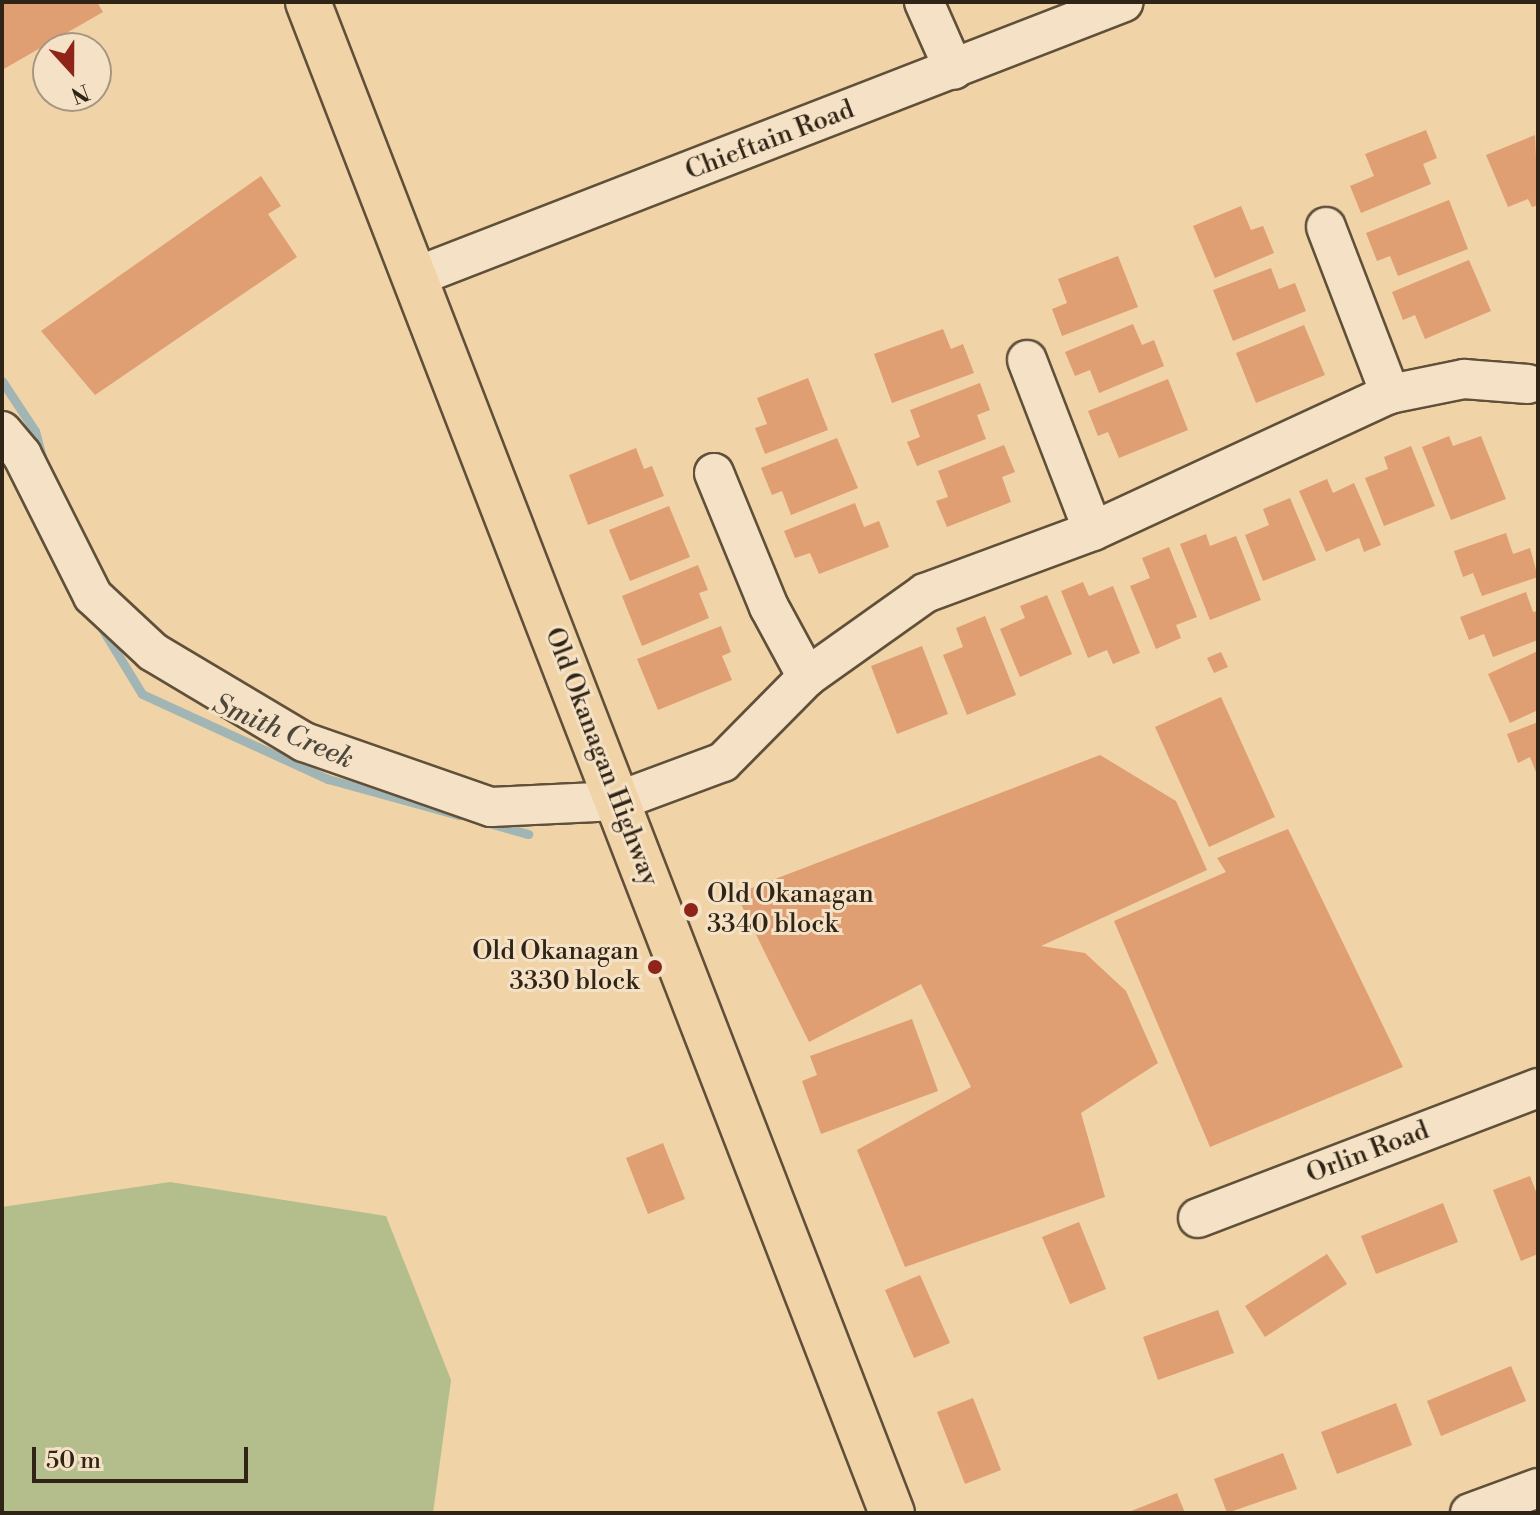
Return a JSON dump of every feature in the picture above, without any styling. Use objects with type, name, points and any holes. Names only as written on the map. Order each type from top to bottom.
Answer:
[{"type":"main road","name":"Old Okanagan Highway","points":[[308,2],[892,1513]]},
{"type":"street","points":[[924,2],[954,70]]},
{"type":"street","name":"Chieftain Road","points":[[415,277],[1124,2]]},
{"type":"street","points":[[1326,227],[1390,394]]},
{"type":"street","points":[[1027,360],[1093,531]]},
{"type":"street","points":[[2,431],[22,455],[93,596],[166,660],[304,742],[491,807],[618,801],[723,762],[807,677],[925,593],[1093,531],[1390,394],[1464,379],[1535,386]]},
{"type":"street","points":[[714,473],[769,607],[807,677]]},
{"type":"street","name":"Orlin Road","points":[[1198,1218],[1538,1088]]},
{"type":"street","points":[[1470,1513],[1538,1488]]},
{"type":"green space","points":[[170,1182],[386,1216],[451,1380],[433,1513],[2,1513],[2,1207]]},
{"type":"building","points":[[2,2],[97,2],[103,12],[68,32],[32,32],[32,53],[2,70]]},
{"type":"building","points":[[1426,130],[1437,158],[1423,164],[1431,184],[1361,213],[1350,186],[1374,176],[1365,154]]},
{"type":"building","points":[[1535,135],[1538,205],[1532,207],[1528,199],[1508,207],[1486,155]]},
{"type":"building","points":[[261,176],[281,206],[268,214],[297,257],[95,395],[41,331]]},
{"type":"building","points":[[1449,200],[1468,249],[1398,276],[1390,256],[1377,261],[1366,233]]},
{"type":"building","points":[[1241,206],[1251,230],[1263,226],[1274,253],[1215,278],[1193,226]]},
{"type":"building","points":[[1118,256],[1138,307],[1062,336],[1052,309],[1067,303],[1058,279]]},
{"type":"building","points":[[1469,260],[1491,311],[1425,339],[1415,315],[1403,320],[1392,292]]},
{"type":"building","points":[[1271,268],[1279,289],[1295,283],[1306,311],[1233,341],[1213,290]]},
{"type":"building","points":[[1133,324],[1142,345],[1154,340],[1164,366],[1099,393],[1090,370],[1075,376],[1065,352]]},
{"type":"building","points":[[1304,325],[1325,375],[1256,403],[1236,353]]},
{"type":"building","points":[[943,329],[951,349],[963,344],[974,373],[892,403],[874,354]]},
{"type":"building","points":[[808,378],[828,430],[765,454],[755,428],[767,424],[757,398]]},
{"type":"building","points":[[1168,379],[1188,430],[1119,458],[1108,432],[1098,436],[1088,411]]},
{"type":"building","points":[[980,383],[990,410],[977,415],[986,439],[917,466],[907,442],[920,437],[910,410]]},
{"type":"building","points":[[1449,436],[1453,446],[1481,436],[1506,499],[1451,520],[1422,447]]},
{"type":"building","points":[[837,438],[858,488],[791,515],[782,491],[772,495],[761,468]]},
{"type":"building","points":[[1004,445],[1015,472],[1002,477],[1011,502],[947,527],[936,501],[948,497],[938,471]]},
{"type":"building","points":[[1411,446],[1435,506],[1384,526],[1365,478],[1388,469],[1384,457]]},
{"type":"building","points":[[636,448],[644,469],[652,466],[664,496],[588,525],[569,475]]},
{"type":"building","points":[[1327,479],[1333,493],[1354,483],[1381,545],[1364,552],[1359,538],[1326,552],[1299,491]]},
{"type":"building","points":[[1290,498],[1316,560],[1263,581],[1245,535],[1269,525],[1263,509]]},
{"type":"building","points":[[855,503],[864,527],[879,521],[889,547],[819,574],[810,553],[795,558],[784,531]]},
{"type":"building","points":[[669,506],[690,557],[630,581],[609,530]]},
{"type":"building","points":[[1506,533],[1513,554],[1530,548],[1538,577],[1482,596],[1473,573],[1463,577],[1454,551]]},
{"type":"building","points":[[1206,534],[1210,546],[1236,536],[1261,600],[1210,620],[1180,544]]},
{"type":"building","points":[[1169,547],[1197,617],[1176,625],[1181,638],[1156,649],[1130,586],[1150,578],[1142,558]]},
{"type":"building","points":[[698,565],[708,590],[699,593],[709,618],[642,646],[622,596]]},
{"type":"building","points":[[1083,582],[1089,596],[1113,586],[1140,653],[1113,664],[1107,650],[1088,658],[1061,591]]},
{"type":"building","points":[[1526,592],[1533,612],[1538,611],[1538,640],[1493,657],[1484,634],[1469,640],[1460,617]]},
{"type":"building","points":[[1047,595],[1072,654],[1020,677],[1000,629],[1025,618],[1020,606]]},
{"type":"building","points":[[985,616],[1016,695],[967,715],[943,655],[963,647],[956,628]]},
{"type":"building","points":[[721,626],[731,652],[722,656],[732,680],[658,710],[637,659]]},
{"type":"building","points":[[922,646],[948,714],[897,734],[871,666]]},
{"type":"building","points":[[1538,651],[1538,710],[1510,723],[1488,674]]},
{"type":"building","points":[[1221,652],[1228,667],[1214,673],[1207,658]]},
{"type":"building","points":[[1221,697],[1275,817],[1209,847],[1155,727]]},
{"type":"building","points":[[1538,722],[1538,777],[1530,757],[1518,763],[1507,734]]},
{"type":"building","points":[[1100,755],[1176,801],[1207,870],[1041,946],[1085,953],[1126,991],[1158,1063],[1081,1113],[1105,1197],[905,1267],[857,1150],[971,1087],[921,984],[809,1042],[736,894]]},
{"type":"building","points":[[1288,829],[1403,1067],[1210,1147],[1114,921],[1226,872],[1217,858]]},
{"type":"building","points":[[912,1019],[938,1091],[821,1134],[802,1081],[817,1075],[810,1056]]},
{"type":"building","points":[[663,1143],[685,1199],[648,1214],[626,1158]]},
{"type":"building","points":[[1530,1176],[1538,1197],[1538,1254],[1521,1261],[1493,1190]]},
{"type":"building","points":[[1443,1203],[1458,1242],[1376,1274],[1361,1236]]},
{"type":"building","points":[[1079,1222],[1106,1289],[1070,1304],[1042,1237]]},
{"type":"building","points":[[1327,1254],[1347,1284],[1265,1337],[1245,1306]]},
{"type":"building","points":[[920,1275],[950,1343],[914,1358],[885,1290]]},
{"type":"building","points":[[1218,1310],[1234,1353],[1158,1380],[1143,1337]]},
{"type":"building","points":[[1511,1366],[1526,1401],[1441,1436],[1427,1401]]},
{"type":"building","points":[[973,1398],[1001,1470],[965,1484],[937,1412]]},
{"type":"building","points":[[1396,1403],[1412,1445],[1337,1474],[1321,1432]]},
{"type":"building","points":[[1283,1453],[1297,1489],[1227,1513],[1214,1479]]},
{"type":"building","points":[[1177,1493],[1185,1513],[1126,1513]]},
{"type":"waterway","name":"Smith Creek","points":[[2,381],[35,431],[42,457]]},
{"type":"waterway","name":"Smith Creek","points":[[98,622],[142,694],[328,779],[459,815]]},
{"type":"waterway","name":"Smith Creek","points":[[485,822],[528,834]]},
{"type":"place","name":"Old Okanagan 3340 block","points":[[691,910]]},
{"type":"place","name":"Old Okanagan 3330 block","points":[[655,967]]}]
